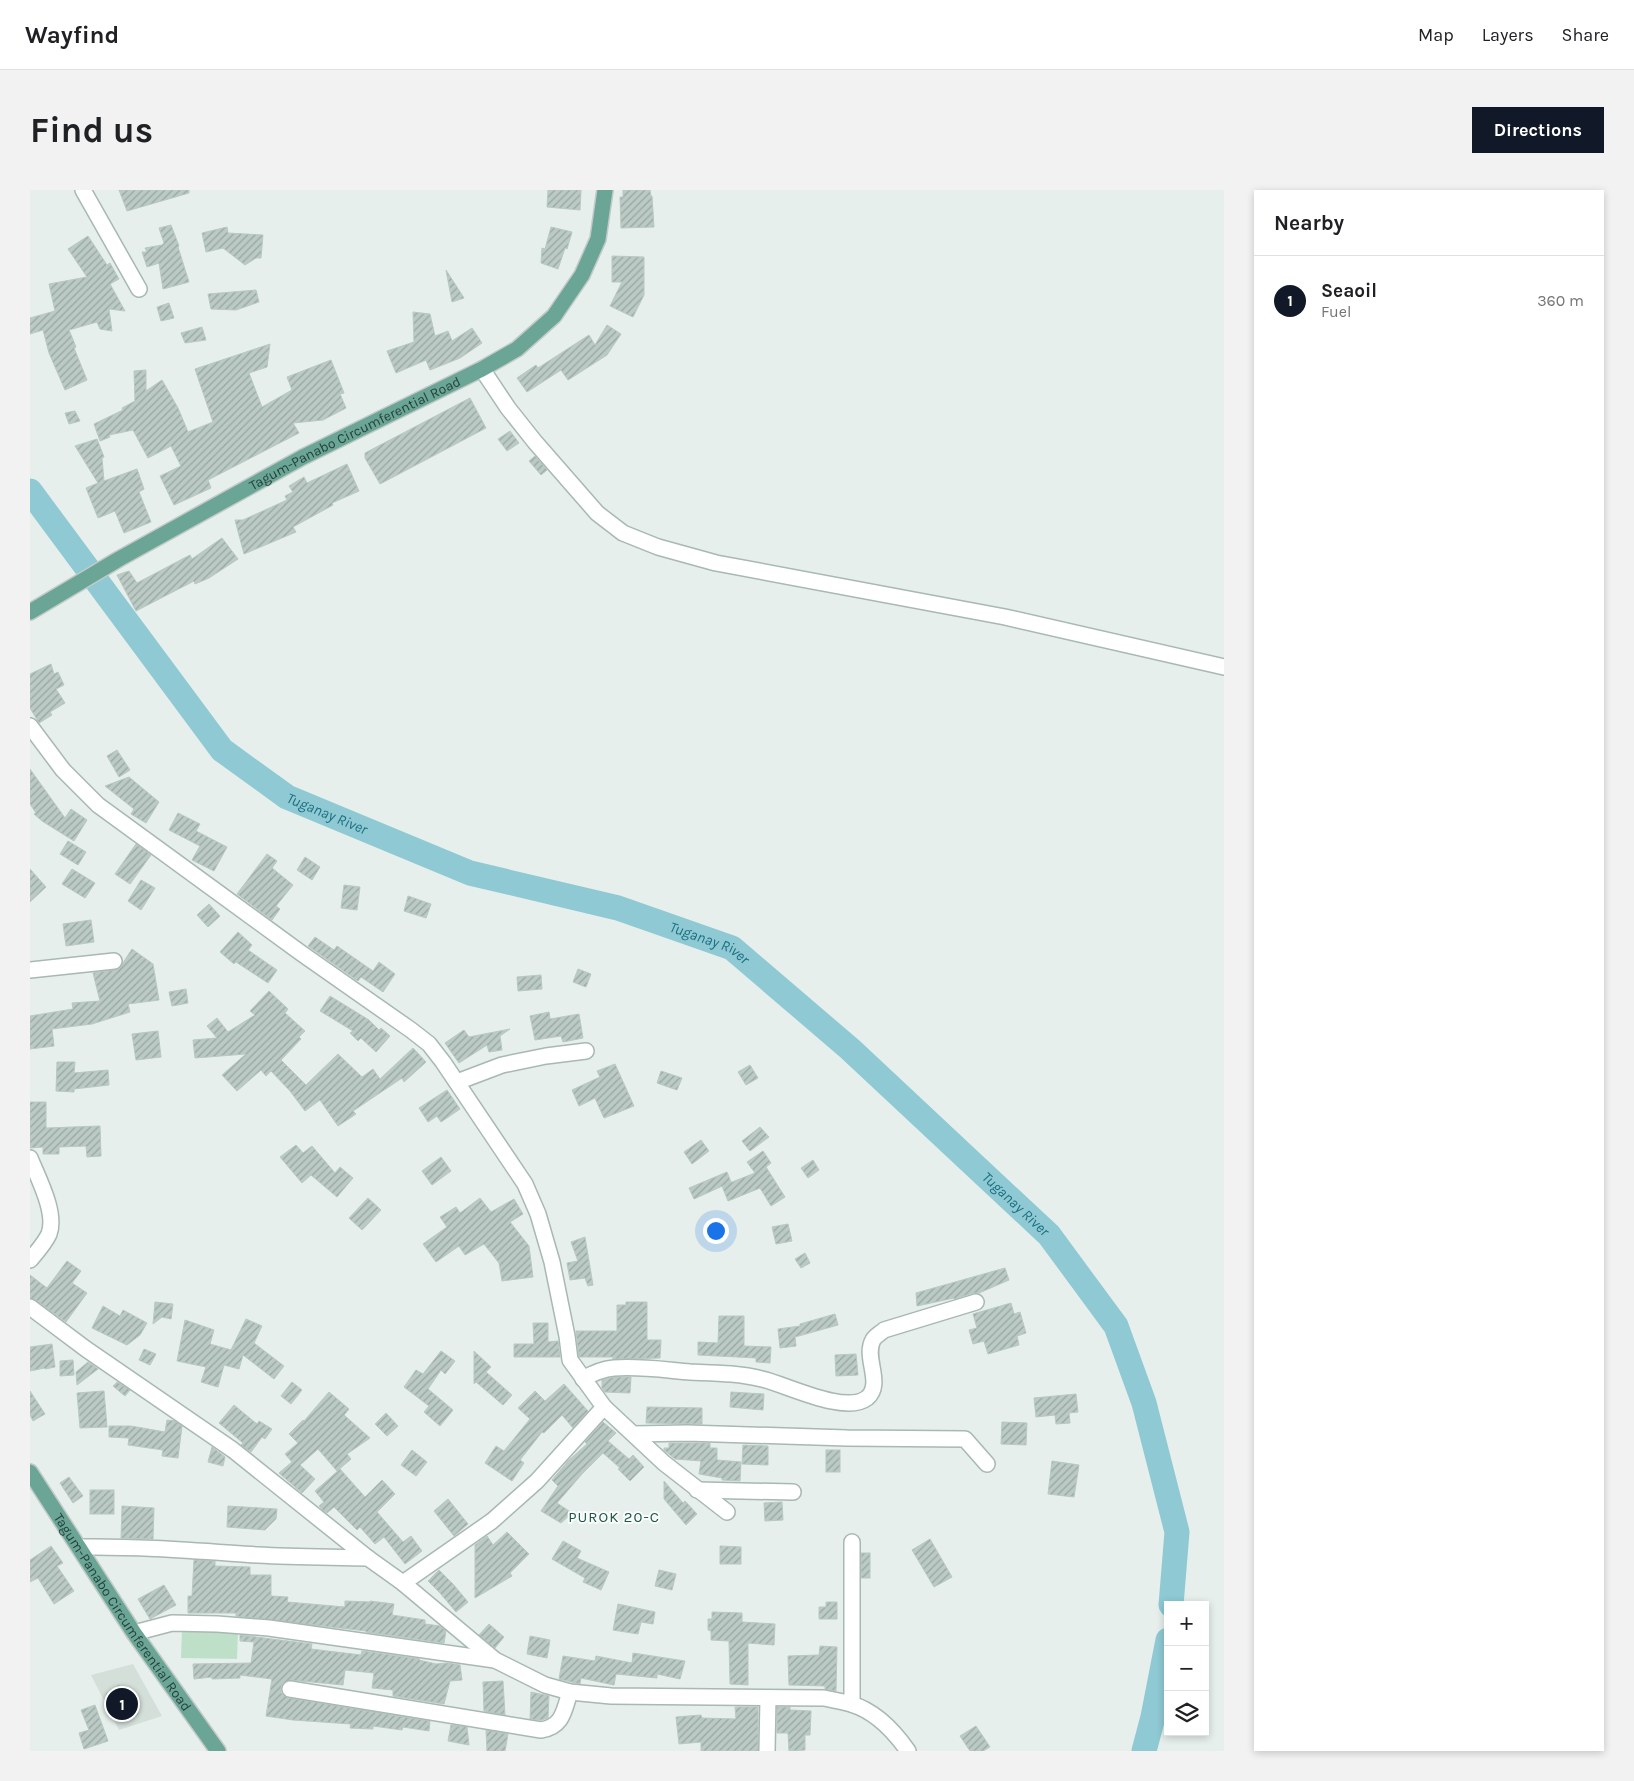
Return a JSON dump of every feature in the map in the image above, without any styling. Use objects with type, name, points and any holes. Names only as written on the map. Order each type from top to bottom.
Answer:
[{"type":"main road","name":"Tagum-Panabo Circumferential Road","points":[[34,609],[303,457],[482,369],[517,349],[554,316],[582,275],[598,239],[605,190]]},
{"type":"main road","name":"Tagum-Panabo Circumferential Road","points":[[30,1472],[134,1633],[218,1751]]},
{"type":"street","points":[[83,190],[140,290]]},
{"type":"street","points":[[482,369],[508,408],[597,513],[624,532],[658,547],[716,564],[1005,618],[1224,667]]},
{"type":"street","points":[[30,726],[63,770],[98,805],[301,953],[412,1030],[428,1044],[525,1184],[538,1214],[560,1297],[570,1360],[604,1407],[696,1490],[727,1512]]},
{"type":"street","points":[[30,970],[114,961]]},
{"type":"street","points":[[456,1082],[502,1066],[546,1056],[586,1051]]},
{"type":"street","points":[[30,1158],[45,1195],[51,1218],[49,1234],[30,1260]]},
{"type":"street","points":[[583,1379],[595,1372],[615,1368],[740,1375],[777,1383],[798,1392],[826,1400],[845,1402],[865,1400],[871,1394],[874,1383],[871,1346],[873,1340],[884,1330],[976,1302]]},
{"type":"street","points":[[30,1308],[233,1450],[368,1558],[403,1583],[495,1660],[546,1684],[570,1692],[611,1696],[824,1698],[852,1704],[872,1713],[901,1741],[908,1751]]},
{"type":"street","points":[[403,1583],[492,1521],[537,1481],[604,1407]]},
{"type":"street","points":[[634,1434],[687,1432],[847,1438],[965,1439],[986,1464]]},
{"type":"street","points":[[696,1490],[793,1492]]},
{"type":"street","points":[[852,1542],[852,1704]]},
{"type":"street","points":[[79,1547],[119,1546],[258,1555],[368,1558]]},
{"type":"street","points":[[134,1633],[172,1623],[217,1624],[269,1628],[495,1660]]},
{"type":"street","points":[[290,1689],[541,1730],[550,1728],[561,1719],[570,1692]]},
{"type":"street","points":[[768,1698],[768,1751]]},
{"type":"shaded area","points":[[133,1664],[162,1716],[119,1730],[91,1675]]},
{"type":"green space","points":[[182,1630],[238,1631],[237,1659],[181,1658]]},
{"type":"building","points":[[119,190],[189,190],[189,193],[127,211]]},
{"type":"building","points":[[548,190],[581,190],[580,210],[547,207]]},
{"type":"building","points":[[623,190],[650,190],[654,227],[621,228],[620,197],[623,197]]},
{"type":"building","points":[[171,225],[189,282],[163,289],[159,263],[147,267],[142,252],[147,252],[145,248],[162,245],[164,243],[159,228]]},
{"type":"building","points":[[227,227],[228,233],[263,235],[261,258],[256,258],[245,265],[223,248],[206,252],[202,233]]},
{"type":"building","points":[[551,227],[572,232],[558,269],[541,263],[542,248],[545,249]]},
{"type":"building","points":[[88,236],[107,265],[110,263],[119,279],[110,284],[125,311],[109,309],[112,331],[100,329],[97,322],[69,330],[87,380],[65,390],[49,353],[43,330],[30,334],[30,318],[55,311],[49,284],[87,277],[68,249]]},
{"type":"building","points":[[612,256],[644,257],[644,295],[633,317],[610,306],[622,282],[612,282]]},
{"type":"building","points":[[446,270],[464,298],[452,302]]},
{"type":"building","points":[[256,290],[259,302],[236,310],[211,309],[208,294]]},
{"type":"building","points":[[169,303],[174,318],[161,321],[157,307]]},
{"type":"building","points":[[413,312],[430,314],[435,336],[448,331],[452,341],[472,328],[482,343],[460,358],[430,370],[426,360],[396,373],[387,351],[414,342]]},
{"type":"building","points":[[607,325],[621,334],[607,355],[568,380],[561,370],[527,392],[517,378],[536,365],[538,368],[589,335],[595,345]]},
{"type":"building","points":[[202,327],[206,340],[185,343],[181,333]]},
{"type":"building","points":[[270,344],[267,367],[249,373],[262,407],[292,390],[287,377],[331,360],[344,393],[340,394],[346,408],[323,420],[293,423],[299,433],[208,480],[211,488],[174,505],[160,476],[181,466],[171,446],[148,458],[133,430],[109,435],[110,437],[100,441],[94,424],[123,410],[122,408],[135,401],[134,371],[146,370],[146,391],[162,380],[178,408],[188,432],[213,422],[195,369]]},
{"type":"building","points":[[470,398],[486,428],[380,484],[365,458],[365,453]]},
{"type":"building","points":[[75,411],[80,421],[69,424],[65,413]]},
{"type":"building","points":[[510,431],[519,443],[507,451],[498,439]]},
{"type":"building","points":[[97,439],[104,457],[102,458],[104,481],[137,469],[144,489],[139,492],[151,522],[124,533],[115,511],[98,518],[86,488],[98,483],[75,446]]},
{"type":"building","points":[[535,456],[547,470],[541,475],[529,461]]},
{"type":"building","points":[[347,464],[359,491],[332,503],[333,505],[293,527],[296,532],[244,554],[235,520],[243,520],[287,500],[285,496],[293,492],[289,486],[304,477],[307,483]]},
{"type":"building","points":[[222,538],[238,559],[209,578],[195,584],[194,581],[136,611],[117,575],[129,571],[137,583],[190,555],[192,559]]},
{"type":"building","points":[[51,664],[54,674],[58,672],[64,685],[56,689],[65,703],[50,712],[52,715],[39,723],[30,708],[30,674]]},
{"type":"building","points":[[117,750],[130,770],[119,777],[107,756]]},
{"type":"building","points":[[30,769],[65,818],[71,809],[87,820],[74,841],[34,814],[36,813],[30,804]]},
{"type":"building","points":[[129,777],[159,802],[146,823],[131,814],[134,809],[105,786]]},
{"type":"building","points":[[178,813],[200,824],[196,831],[227,847],[214,871],[192,860],[200,846],[169,830]]},
{"type":"building","points":[[68,841],[86,852],[78,865],[60,854]]},
{"type":"building","points":[[136,844],[151,855],[130,884],[115,874]]},
{"type":"building","points":[[267,854],[277,861],[272,868],[293,885],[276,906],[280,909],[272,920],[237,894]]},
{"type":"building","points":[[305,857],[320,867],[312,880],[297,870]]},
{"type":"building","points":[[30,869],[46,887],[30,902]]},
{"type":"building","points":[[72,869],[95,883],[85,898],[62,884]]},
{"type":"building","points":[[141,880],[155,888],[141,910],[128,901]]},
{"type":"building","points":[[344,885],[360,887],[357,910],[341,908]]},
{"type":"building","points":[[408,896],[431,904],[426,918],[404,911]]},
{"type":"building","points":[[209,904],[220,916],[208,927],[197,915]]},
{"type":"building","points":[[91,920],[94,942],[66,946],[63,924]]},
{"type":"building","points":[[238,932],[252,945],[248,950],[277,970],[268,983],[236,962],[234,964],[220,952]]},
{"type":"building","points":[[315,937],[334,950],[337,946],[373,971],[379,962],[395,974],[383,992],[361,977],[358,981],[308,946]]},
{"type":"building","points":[[132,949],[153,964],[159,1000],[128,1004],[130,1012],[92,1024],[52,1029],[54,1046],[30,1049],[30,1016],[73,1009],[72,1003],[100,1001],[93,973],[119,969]]},
{"type":"building","points":[[578,969],[591,974],[586,987],[573,982]]},
{"type":"building","points":[[541,975],[542,989],[518,991],[517,977]]},
{"type":"building","points":[[186,989],[188,1003],[172,1006],[169,992]]},
{"type":"building","points":[[269,991],[288,1009],[285,1013],[305,1031],[299,1037],[301,1039],[281,1060],[306,1085],[338,1054],[362,1077],[373,1069],[380,1079],[413,1048],[426,1062],[404,1082],[402,1078],[353,1111],[356,1114],[338,1126],[320,1100],[305,1111],[290,1091],[271,1071],[266,1076],[261,1070],[237,1091],[222,1075],[246,1054],[195,1058],[193,1040],[217,1038],[207,1026],[217,1018],[228,1032],[255,1015],[250,1011]]},
{"type":"building","points":[[330,996],[369,1020],[379,1030],[381,1028],[390,1036],[376,1052],[361,1038],[358,1041],[350,1033],[353,1031],[320,1011]]},
{"type":"building","points":[[549,1012],[550,1019],[579,1014],[583,1038],[563,1042],[561,1036],[535,1040],[530,1016]]},
{"type":"building","points":[[510,1029],[500,1036],[502,1050],[489,1052],[487,1045],[459,1063],[445,1043],[464,1030],[469,1037]]},
{"type":"building","points":[[158,1031],[161,1057],[136,1060],[132,1034]]},
{"type":"building","points":[[57,1062],[75,1062],[74,1073],[108,1070],[109,1085],[74,1089],[74,1092],[56,1091]]},
{"type":"building","points":[[615,1064],[634,1106],[604,1118],[595,1098],[579,1106],[572,1090],[600,1077],[597,1071]]},
{"type":"building","points":[[750,1065],[758,1078],[746,1085],[738,1072]]},
{"type":"building","points":[[661,1071],[682,1078],[677,1090],[657,1083]]},
{"type":"building","points":[[447,1090],[460,1109],[441,1122],[437,1116],[428,1122],[419,1108]]},
{"type":"building","points":[[30,1102],[46,1102],[46,1128],[100,1126],[101,1156],[87,1157],[86,1146],[59,1147],[59,1154],[43,1154],[43,1147],[30,1148]]},
{"type":"building","points":[[760,1127],[769,1137],[750,1151],[742,1141]]},
{"type":"building","points":[[701,1140],[709,1151],[692,1164],[684,1152]]},
{"type":"building","points":[[296,1145],[303,1153],[312,1146],[335,1173],[340,1167],[353,1178],[337,1197],[311,1175],[302,1183],[280,1157]]},
{"type":"building","points":[[763,1151],[771,1163],[766,1167],[785,1197],[771,1206],[760,1188],[728,1201],[722,1186],[755,1173],[747,1162]]},
{"type":"building","points":[[441,1157],[451,1171],[432,1185],[422,1171]]},
{"type":"building","points":[[813,1160],[819,1170],[808,1178],[801,1168]]},
{"type":"building","points":[[727,1172],[731,1182],[694,1199],[689,1188]]},
{"type":"building","points":[[368,1198],[381,1210],[362,1230],[349,1218]]},
{"type":"building","points":[[480,1198],[491,1212],[514,1199],[523,1214],[510,1222],[529,1246],[533,1277],[502,1281],[499,1263],[484,1244],[465,1255],[459,1246],[436,1262],[423,1244],[447,1227],[440,1217],[456,1207],[460,1213]]},
{"type":"building","points":[[788,1224],[792,1241],[776,1244],[772,1227]]},
{"type":"building","points":[[585,1237],[593,1285],[588,1286],[585,1278],[570,1280],[567,1263],[578,1261],[571,1242]]},
{"type":"building","points":[[805,1253],[810,1263],[801,1268],[795,1259]]},
{"type":"building","points":[[67,1261],[81,1271],[72,1283],[87,1293],[66,1322],[36,1300],[30,1298],[30,1275],[47,1288]]},
{"type":"building","points":[[1005,1268],[1009,1280],[979,1293],[917,1306],[916,1293]]},
{"type":"building","points":[[155,1302],[173,1304],[171,1319],[162,1317],[153,1324]]},
{"type":"building","points":[[626,1302],[647,1302],[647,1340],[661,1340],[660,1358],[613,1359],[613,1357],[579,1357],[576,1331],[617,1331],[617,1305],[626,1305]]},
{"type":"building","points":[[1011,1303],[1014,1314],[1020,1312],[1026,1333],[1017,1336],[1019,1345],[988,1354],[984,1341],[973,1344],[969,1330],[977,1328],[973,1314]]},
{"type":"building","points":[[103,1306],[120,1316],[123,1310],[147,1323],[140,1335],[127,1345],[92,1328]]},
{"type":"building","points":[[835,1314],[838,1325],[795,1337],[796,1346],[780,1348],[778,1329],[800,1326],[800,1324]]},
{"type":"building","points":[[719,1316],[744,1316],[744,1346],[771,1347],[770,1363],[756,1362],[756,1358],[698,1355],[698,1342],[718,1343]]},
{"type":"building","points":[[246,1319],[262,1326],[254,1343],[284,1366],[274,1379],[243,1355],[239,1369],[224,1365],[218,1387],[201,1382],[206,1367],[177,1361],[185,1320],[214,1330],[210,1344],[231,1350]]},
{"type":"building","points":[[533,1323],[548,1323],[548,1342],[558,1341],[560,1357],[514,1357],[514,1344],[534,1344]]},
{"type":"building","points":[[52,1344],[55,1367],[30,1371],[30,1347]]},
{"type":"building","points":[[144,1349],[156,1354],[150,1365],[139,1360]]},
{"type":"building","points":[[441,1351],[455,1361],[445,1374],[441,1370],[428,1389],[453,1410],[440,1426],[424,1412],[429,1406],[404,1387],[416,1370],[423,1374]]},
{"type":"building","points":[[474,1351],[491,1367],[486,1372],[512,1395],[503,1405],[476,1382],[474,1384]]},
{"type":"building","points":[[856,1354],[858,1375],[836,1376],[835,1355]]},
{"type":"building","points":[[73,1360],[74,1375],[60,1376],[60,1361]]},
{"type":"building","points":[[88,1362],[98,1369],[77,1385],[76,1372]]},
{"type":"building","points":[[615,1377],[631,1377],[630,1393],[605,1392],[602,1388],[602,1380]]},
{"type":"building","points":[[117,1382],[130,1390],[125,1396],[113,1386]]},
{"type":"building","points":[[292,1382],[302,1390],[291,1404],[281,1396]]},
{"type":"building","points":[[564,1384],[588,1411],[573,1428],[562,1415],[544,1433],[542,1432],[520,1460],[524,1463],[512,1481],[485,1463],[496,1446],[504,1451],[530,1419],[518,1408],[535,1391],[545,1401]]},
{"type":"building","points":[[30,1391],[45,1414],[33,1421],[30,1415]]},
{"type":"building","points":[[104,1391],[107,1427],[80,1428],[77,1393]]},
{"type":"building","points":[[329,1392],[349,1409],[344,1415],[370,1438],[347,1454],[351,1459],[337,1471],[318,1449],[300,1465],[315,1479],[302,1493],[279,1473],[292,1462],[285,1454],[298,1443],[289,1434],[304,1421]]},
{"type":"building","points":[[731,1392],[764,1394],[763,1410],[730,1407]]},
{"type":"building","points":[[1076,1394],[1078,1412],[1069,1413],[1070,1423],[1056,1424],[1055,1415],[1036,1417],[1034,1398]]},
{"type":"building","points":[[234,1405],[257,1424],[259,1421],[272,1429],[265,1439],[262,1437],[251,1452],[241,1445],[243,1443],[219,1423]]},
{"type":"building","points":[[647,1407],[702,1408],[702,1424],[646,1423]]},
{"type":"building","points":[[386,1413],[398,1426],[387,1436],[375,1424]]},
{"type":"building","points":[[167,1420],[175,1421],[182,1426],[178,1458],[162,1456],[163,1450],[128,1445],[129,1438],[109,1437],[109,1426],[131,1426],[165,1432]]},
{"type":"building","points":[[603,1422],[616,1433],[608,1441],[629,1459],[633,1455],[644,1467],[630,1481],[618,1469],[620,1468],[603,1453],[557,1503],[572,1513],[561,1523],[541,1511],[558,1486],[552,1480],[568,1461],[587,1444],[585,1442]]},
{"type":"building","points":[[1002,1422],[1027,1423],[1026,1445],[1001,1444]]},
{"type":"building","points":[[669,1443],[710,1443],[710,1448],[717,1448],[717,1460],[741,1462],[740,1481],[722,1480],[722,1478],[699,1474],[701,1461],[675,1459],[664,1450],[664,1448],[669,1448]]},
{"type":"building","points":[[743,1445],[768,1446],[768,1465],[742,1464]]},
{"type":"building","points":[[212,1447],[225,1457],[223,1466],[208,1462]]},
{"type":"building","points":[[412,1450],[427,1462],[416,1476],[401,1465]]},
{"type":"building","points":[[826,1450],[840,1450],[840,1472],[826,1472]]},
{"type":"building","points":[[1052,1461],[1079,1465],[1074,1497],[1048,1494]]},
{"type":"building","points":[[340,1469],[365,1497],[382,1480],[395,1494],[377,1512],[403,1542],[411,1536],[422,1551],[405,1564],[384,1537],[375,1544],[360,1527],[357,1530],[334,1507],[327,1513],[319,1506],[324,1502],[315,1491]]},
{"type":"building","points":[[69,1477],[83,1496],[73,1503],[60,1483]]},
{"type":"building","points":[[664,1481],[683,1503],[685,1501],[697,1514],[686,1525],[664,1499]]},
{"type":"building","points":[[90,1490],[114,1490],[114,1514],[90,1514]]},
{"type":"building","points":[[448,1499],[468,1524],[454,1536],[434,1511]]},
{"type":"building","points":[[782,1502],[783,1520],[765,1521],[764,1503]]},
{"type":"building","points":[[122,1506],[154,1508],[153,1539],[121,1538]]},
{"type":"building","points":[[228,1506],[277,1509],[276,1519],[265,1530],[227,1527]]},
{"type":"building","points":[[507,1532],[529,1554],[510,1573],[512,1576],[475,1598],[475,1545],[487,1536],[493,1545]]},
{"type":"building","points":[[930,1539],[952,1577],[934,1587],[912,1550]]},
{"type":"building","points":[[563,1541],[581,1551],[577,1558],[609,1572],[601,1590],[583,1582],[585,1578],[552,1559]]},
{"type":"building","points":[[51,1546],[63,1563],[57,1566],[74,1591],[54,1604],[38,1578],[30,1582],[30,1560]]},
{"type":"building","points":[[720,1546],[741,1547],[741,1564],[720,1564]]},
{"type":"building","points":[[861,1553],[870,1553],[870,1578],[861,1578]]},
{"type":"building","points":[[194,1560],[215,1561],[215,1566],[250,1567],[250,1575],[271,1575],[271,1596],[288,1597],[287,1602],[345,1607],[345,1601],[370,1601],[394,1604],[392,1615],[425,1620],[425,1624],[440,1626],[446,1631],[444,1643],[366,1631],[236,1616],[236,1613],[188,1613],[188,1596],[192,1596]]},
{"type":"building","points":[[439,1570],[468,1602],[456,1612],[428,1581]]},
{"type":"building","points":[[659,1570],[676,1574],[672,1590],[655,1586]]},
{"type":"building","points":[[164,1585],[176,1605],[150,1619],[138,1599]]},
{"type":"building","points":[[826,1602],[837,1602],[837,1619],[819,1619],[819,1607],[826,1607]]},
{"type":"building","points":[[618,1604],[655,1612],[653,1624],[641,1622],[638,1634],[613,1630]]},
{"type":"building","points":[[712,1612],[742,1613],[742,1622],[775,1624],[774,1645],[748,1643],[748,1685],[730,1684],[729,1641],[711,1640],[711,1631],[708,1630],[708,1619],[712,1619]]},
{"type":"building","points":[[489,1624],[504,1637],[495,1648],[479,1635]]},
{"type":"building","points":[[240,1635],[312,1644],[311,1649],[361,1655],[362,1651],[420,1659],[436,1664],[460,1665],[462,1680],[450,1681],[444,1704],[393,1696],[393,1690],[372,1688],[374,1673],[345,1670],[343,1685],[291,1680],[283,1683],[281,1687],[281,1693],[288,1698],[430,1721],[429,1731],[403,1727],[402,1730],[373,1726],[373,1729],[350,1728],[351,1724],[266,1716],[272,1679],[240,1675],[240,1678],[212,1679],[212,1677],[194,1679],[193,1664],[251,1663],[254,1642],[240,1641]]},
{"type":"building","points":[[530,1636],[550,1640],[547,1658],[527,1654]]},
{"type":"building","points":[[820,1646],[837,1647],[836,1691],[825,1689],[825,1686],[789,1685],[788,1656],[819,1655]]},
{"type":"building","points":[[633,1653],[685,1661],[680,1679],[657,1674],[657,1678],[616,1674],[614,1685],[581,1678],[580,1684],[559,1679],[563,1656],[595,1661],[596,1656],[632,1663]]},
{"type":"building","points":[[503,1681],[505,1715],[484,1711],[483,1682]]},
{"type":"building","points":[[119,1685],[138,1714],[125,1722],[106,1694]]},
{"type":"building","points":[[531,1692],[549,1696],[548,1718],[541,1720],[530,1719]]},
{"type":"building","points":[[95,1705],[108,1741],[84,1749],[79,1733],[89,1730],[81,1710]]},
{"type":"building","points":[[735,1707],[758,1707],[758,1751],[701,1751],[701,1742],[679,1744],[676,1717],[701,1715],[702,1718],[736,1719]]},
{"type":"building","points":[[777,1707],[790,1707],[790,1710],[811,1711],[810,1735],[805,1735],[805,1750],[789,1751],[788,1733],[777,1733]]},
{"type":"building","points":[[451,1725],[467,1727],[469,1745],[448,1741]]},
{"type":"building","points":[[976,1726],[990,1747],[983,1751],[970,1751],[960,1736]]},
{"type":"building","points":[[486,1730],[508,1734],[505,1751],[487,1751]]},
{"type":"waterway","name":"Tuganay River","points":[[30,491],[222,750],[287,797],[470,873],[618,908],[732,948],[850,1049],[1049,1235],[1116,1326],[1144,1403],[1177,1532],[1171,1601]]},
{"type":"waterway","name":"Tuganay River","points":[[1144,1751],[1153,1717],[1167,1646]]},
{"type":"place","name":"Seaoil","points":[[122,1704]]},
{"type":"district","name":"PUROK 20-C","points":[[614,1517]]}]
